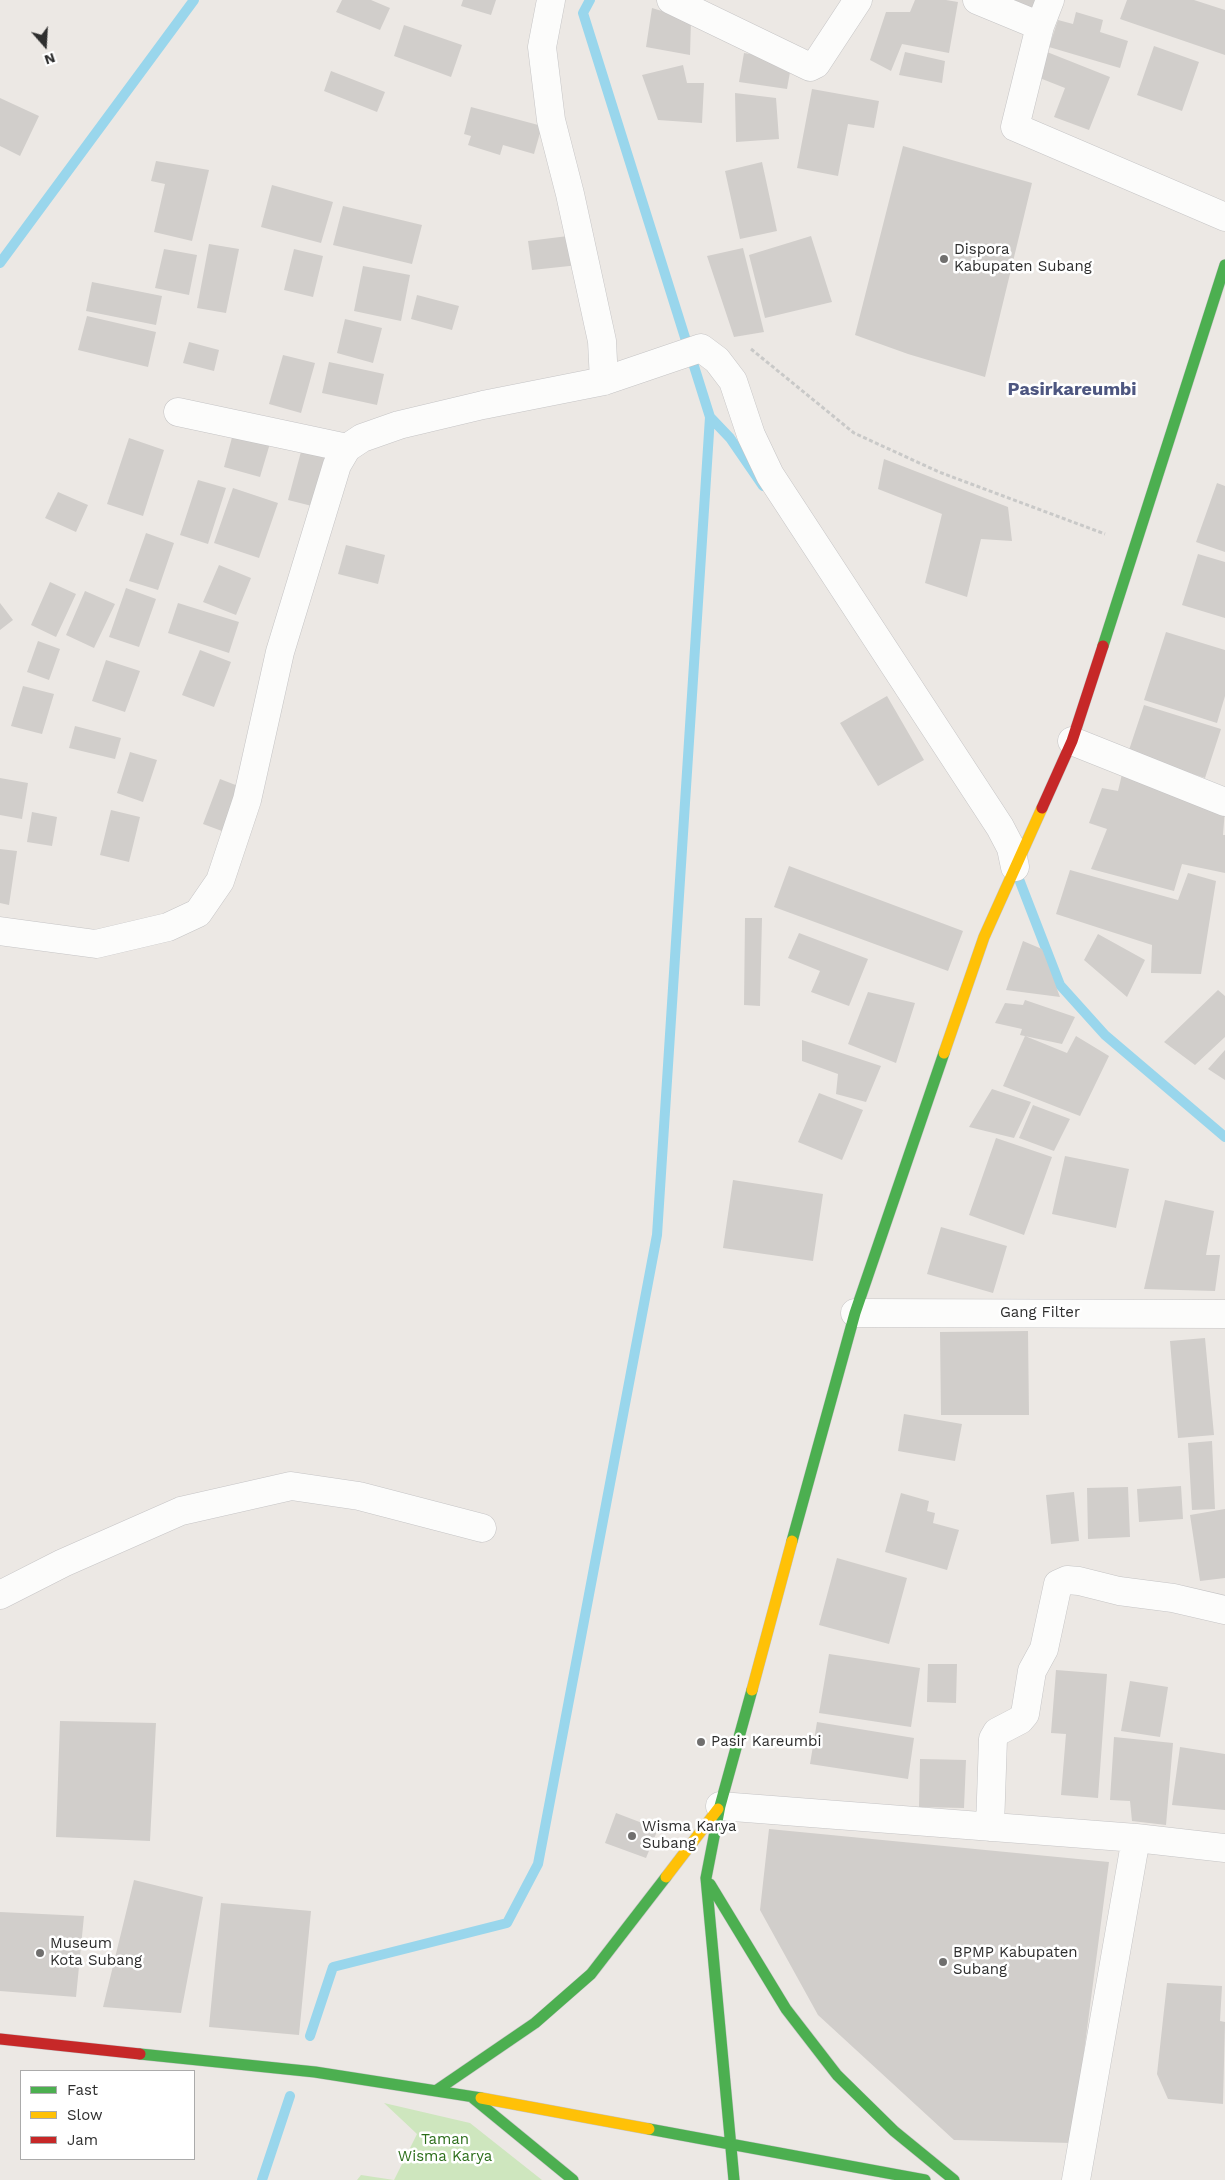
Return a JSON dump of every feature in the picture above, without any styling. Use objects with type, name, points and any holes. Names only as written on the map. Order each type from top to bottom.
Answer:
[{"type":"main road","points":[[734,2180],[706,1878],[720,1806],[855,1313],[984,936],[1072,741],[1225,264]]},
{"type":"main road","points":[[437,2090],[535,2023],[591,1974],[720,1806]]},
{"type":"main road","points":[[706,1878],[786,2009],[837,2075],[894,2131],[954,2180]]},
{"type":"main road","points":[[0,2039],[315,2072],[437,2090],[925,2180]]},
{"type":"main road","points":[[472,2097],[573,2180]]},
{"type":"street","points":[[551,0],[542,47],[551,120],[570,194],[602,341],[613,378]]},
{"type":"street","points":[[671,0],[810,67],[816,64],[858,0]]},
{"type":"street","points":[[977,0],[1040,26]]},
{"type":"street","points":[[1050,0],[1040,26],[1015,127],[1225,217]]},
{"type":"street","points":[[0,931],[96,944],[168,927],[198,913],[220,881],[247,800],[280,652],[337,465],[347,448],[362,438],[399,425],[483,405],[613,378],[700,348],[717,360],[733,381],[751,435],[770,475],[1000,827],[1011,848],[1015,867]]},
{"type":"street","points":[[178,412],[347,448]]},
{"type":"street","points":[[1072,741],[1225,802]]},
{"type":"street","name":"Gang Filter","points":[[855,1313],[1225,1314]]},
{"type":"street","points":[[0,1595],[63,1563],[181,1511],[290,1486],[359,1496],[482,1528]]},
{"type":"street","points":[[990,1828],[993,1738],[997,1732],[1020,1720],[1025,1714],[1032,1671],[1044,1649],[1058,1584],[1067,1580],[1079,1581],[1119,1591],[1173,1598],[1225,1610]]},
{"type":"street","points":[[720,1806],[1136,1838],[1225,1848]]},
{"type":"street","points":[[1076,2180],[1136,1838]]},
{"type":"path","points":[[745,345],[854,433],[939,472],[1136,546]]},
{"type":"green space","name":"Taman Wisma Karya","points":[[384,2103],[470,2123],[542,2180],[394,2180],[417,2134]]},
{"type":"green space","points":[[361,2175],[394,2180],[357,2180]]},
{"type":"building","points":[[342,0],[371,0],[390,8],[380,30],[336,12]]},
{"type":"building","points":[[463,0],[496,0],[491,15],[461,6]]},
{"type":"building","points":[[915,0],[958,2],[949,53],[902,44],[891,71],[870,60],[886,12],[910,12]]},
{"type":"building","points":[[1008,0],[1047,0],[1041,15]]},
{"type":"building","points":[[1127,0],[1194,0],[1225,10],[1225,55],[1120,19]]},
{"type":"building","points":[[652,8],[691,20],[690,55],[646,47]]},
{"type":"building","points":[[1076,12],[1103,20],[1100,32],[1128,41],[1120,68],[1049,47],[1058,20],[1073,24]]},
{"type":"building","points":[[404,25],[462,45],[451,77],[394,56]]},
{"type":"building","points":[[1154,46],[1199,62],[1182,111],[1137,95]]},
{"type":"building","points":[[1042,50],[1110,77],[1089,130],[1054,117],[1065,88],[1032,75]]},
{"type":"building","points":[[905,52],[945,61],[942,83],[899,75]]},
{"type":"building","points":[[744,53],[792,61],[787,89],[739,82]]},
{"type":"building","points":[[683,65],[687,83],[704,83],[702,123],[658,120],[642,75]]},
{"type":"building","points":[[331,71],[385,92],[377,112],[324,91]]},
{"type":"building","points":[[812,89],[879,101],[874,128],[848,124],[838,176],[797,168]]},
{"type":"building","points":[[735,93],[776,98],[779,139],[736,142]]},
{"type":"building","points":[[0,98],[39,116],[20,156],[0,146]]},
{"type":"building","points":[[471,107],[542,126],[534,154],[503,145],[500,155],[468,145],[471,136],[464,134]]},
{"type":"building","name":"Dispora Kabupaten Subang","points":[[903,146],[1032,183],[985,377],[908,354],[855,335]]},
{"type":"building","points":[[156,161],[209,170],[192,241],[154,232],[165,184],[151,181]]},
{"type":"building","points":[[762,162],[777,231],[740,239],[725,171]]},
{"type":"building","points":[[272,185],[333,202],[321,243],[261,227]]},
{"type":"building","points":[[343,206],[422,225],[412,264],[333,245]]},
{"type":"building","points":[[576,235],[579,265],[532,270],[528,241]]},
{"type":"building","points":[[811,236],[832,302],[765,318],[749,255]]},
{"type":"building","points":[[209,244],[239,249],[226,313],[197,308]]},
{"type":"building","points":[[743,248],[764,332],[734,337],[707,256]]},
{"type":"building","points":[[164,249],[197,255],[189,295],[155,288]]},
{"type":"building","points":[[294,249],[323,256],[313,297],[284,290]]},
{"type":"building","points":[[363,266],[410,275],[401,321],[354,311]]},
{"type":"building","points":[[92,282],[162,296],[156,325],[86,311]]},
{"type":"building","points":[[417,295],[459,306],[452,330],[411,319]]},
{"type":"building","points":[[87,316],[156,332],[148,367],[78,350]]},
{"type":"building","points":[[345,319],[382,328],[373,363],[337,353]]},
{"type":"building","points":[[189,342],[219,350],[214,371],[183,363]]},
{"type":"building","points":[[283,355],[315,363],[301,413],[269,404]]},
{"type":"building","points":[[329,362],[384,374],[377,405],[322,393]]},
{"type":"building","points":[[234,430],[271,440],[260,477],[224,467]]},
{"type":"building","points":[[129,438],[164,450],[143,516],[107,504]]},
{"type":"building","points":[[302,448],[334,456],[320,508],[288,500]]},
{"type":"building","points":[[884,459],[1008,507],[1012,541],[981,539],[967,597],[925,583],[942,514],[878,489]]},
{"type":"building","points":[[198,480],[226,488],[208,544],[180,535]]},
{"type":"building","points":[[1217,483],[1225,486],[1225,552],[1196,542]]},
{"type":"building","points":[[233,488],[278,503],[259,558],[214,543]]},
{"type":"building","points":[[58,492],[88,505],[76,532],[45,518]]},
{"type":"building","points":[[146,533],[174,543],[158,590],[129,581]]},
{"type":"building","points":[[346,545],[385,555],[378,584],[338,574]]},
{"type":"building","points":[[1198,554],[1225,562],[1225,618],[1182,605]]},
{"type":"building","points":[[219,565],[251,578],[236,615],[203,602]]},
{"type":"building","points":[[50,582],[76,594],[56,637],[31,625]]},
{"type":"building","points":[[126,588],[156,599],[139,647],[109,637]]},
{"type":"building","points":[[85,591],[115,604],[94,648],[66,635]]},
{"type":"building","points":[[0,603],[13,620],[0,630]]},
{"type":"building","points":[[178,603],[239,622],[229,653],[168,633]]},
{"type":"building","points":[[1166,632],[1225,650],[1225,696],[1217,723],[1144,700]]},
{"type":"building","points":[[38,641],[60,649],[49,680],[27,672]]},
{"type":"building","points":[[200,650],[231,662],[214,707],[182,695]]},
{"type":"building","points":[[106,660],[140,671],[125,712],[92,701]]},
{"type":"building","points":[[23,686],[54,694],[42,734],[11,726]]},
{"type":"building","points":[[887,696],[924,760],[878,786],[840,723]]},
{"type":"building","points":[[1144,705],[1221,729],[1205,778],[1128,753]]},
{"type":"building","points":[[75,726],[121,738],[115,759],[69,748]]},
{"type":"building","points":[[130,752],[157,760],[143,802],[117,793]]},
{"type":"building","points":[[1123,770],[1225,809],[1223,835],[1225,835],[1225,873],[1182,864],[1174,891],[1091,869],[1107,829],[1089,823],[1102,788],[1118,791]]},
{"type":"building","points":[[0,778],[28,783],[22,819],[0,815]]},
{"type":"building","points":[[220,779],[246,789],[230,834],[203,824]]},
{"type":"building","points":[[111,810],[140,817],[129,862],[100,855]]},
{"type":"building","points":[[32,812],[57,817],[52,846],[27,842]]},
{"type":"building","points":[[0,849],[17,851],[9,905],[0,903]]},
{"type":"building","points":[[789,866],[963,931],[948,971],[774,907]]},
{"type":"building","points":[[1070,870],[1178,900],[1188,873],[1216,881],[1201,974],[1151,973],[1152,945],[1056,914]]},
{"type":"building","points":[[745,918],[762,918],[760,1006],[744,1005]]},
{"type":"building","points":[[799,933],[868,959],[849,1006],[811,992],[820,971],[788,958]]},
{"type":"building","points":[[1098,934],[1145,960],[1127,997],[1084,960]]},
{"type":"building","points":[[1023,941],[1042,949],[1060,997],[1006,990]]},
{"type":"building","points":[[1218,990],[1225,996],[1225,1037],[1195,1065],[1164,1042]]},
{"type":"building","points":[[868,992],[915,1003],[896,1063],[848,1044]]},
{"type":"building","points":[[1025,1000],[1075,1017],[1062,1044],[1020,1035],[1022,1029],[995,1023],[1005,1003],[1023,1005]]},
{"type":"building","points":[[1025,1036],[1067,1053],[1076,1036],[1109,1056],[1080,1116],[1003,1086]]},
{"type":"building","points":[[802,1040],[881,1066],[866,1102],[836,1094],[838,1074],[802,1061]]},
{"type":"building","points":[[1225,1050],[1225,1080],[1208,1069]]},
{"type":"building","points":[[992,1089],[1031,1102],[1014,1138],[969,1127]]},
{"type":"building","points":[[819,1093],[863,1110],[842,1160],[798,1142]]},
{"type":"building","points":[[1033,1105],[1070,1119],[1054,1151],[1019,1138]]},
{"type":"building","points":[[996,1138],[1052,1157],[1024,1235],[969,1215]]},
{"type":"building","points":[[1065,1156],[1129,1169],[1116,1228],[1052,1214]]},
{"type":"building","points":[[733,1180],[823,1194],[813,1261],[723,1248]]},
{"type":"building","points":[[1165,1200],[1214,1211],[1206,1255],[1220,1255],[1215,1291],[1144,1289]]},
{"type":"building","points":[[941,1227],[1007,1246],[993,1293],[927,1274]]},
{"type":"building","points":[[1028,1331],[1029,1415],[941,1415],[940,1332]]},
{"type":"building","points":[[1205,1338],[1214,1435],[1178,1438],[1170,1341]]},
{"type":"building","points":[[904,1414],[962,1424],[955,1461],[898,1451]]},
{"type":"building","points":[[1212,1441],[1215,1509],[1192,1510],[1188,1443]]},
{"type":"building","points":[[1181,1486],[1183,1519],[1139,1522],[1137,1489]]},
{"type":"building","points":[[1128,1487],[1130,1537],[1088,1539],[1087,1488]]},
{"type":"building","points":[[1074,1492],[1079,1541],[1051,1544],[1046,1495]]},
{"type":"building","points":[[901,1493],[929,1501],[927,1511],[935,1513],[933,1523],[959,1530],[947,1570],[885,1552]]},
{"type":"building","points":[[1225,1509],[1225,1578],[1200,1581],[1190,1515]]},
{"type":"building","points":[[837,1558],[907,1578],[889,1644],[819,1625]]},
{"type":"building","points":[[829,1654],[920,1668],[911,1727],[819,1713]]},
{"type":"building","points":[[928,1664],[957,1664],[956,1703],[927,1702]]},
{"type":"building","points":[[1056,1670],[1107,1674],[1098,1798],[1061,1795],[1066,1734],[1051,1733]]},
{"type":"building","points":[[1130,1681],[1168,1687],[1160,1737],[1121,1731]]},
{"type":"building","points":[[60,1721],[156,1723],[150,1841],[56,1837]]},
{"type":"building","points":[[817,1722],[914,1738],[908,1779],[810,1764]]},
{"type":"building","points":[[1114,1737],[1173,1743],[1166,1825],[1132,1821],[1130,1801],[1110,1800]]},
{"type":"building","points":[[1180,1747],[1225,1754],[1225,1810],[1172,1805]]},
{"type":"building","points":[[920,1759],[966,1760],[964,1808],[919,1807]]},
{"type":"building","name":"Wisma Karya Subang","points":[[616,1813],[658,1829],[646,1858],[605,1843]]},
{"type":"building","name":"BPMP Kabupaten Subang","points":[[769,1829],[1109,1862],[1072,2143],[954,2140],[818,2015],[760,1910]]},
{"type":"building","points":[[134,1880],[203,1897],[181,2013],[103,2007]]},
{"type":"building","points":[[221,1903],[311,1911],[299,2035],[209,2027]]},
{"type":"building","name":"Museum Kota Subang","points":[[0,1912],[84,1916],[76,1997],[0,1991]]},
{"type":"building","points":[[1167,1983],[1222,1986],[1220,2021],[1225,2022],[1223,2104],[1168,2099],[1157,2074]]},
{"type":"waterway","points":[[0,263],[194,0]]},
{"type":"waterway","points":[[310,2036],[333,1967],[507,1923],[538,1864],[657,1235],[710,417],[583,13],[590,0]]},
{"type":"waterway","points":[[710,417],[730,438],[763,486]]},
{"type":"waterway","points":[[1017,874],[1060,985],[1105,1035],[1225,1137]]},
{"type":"waterway","points":[[262,2180],[290,2096]]},
{"type":"traffic: fast","points":[[1103,646],[1225,265]]},
{"type":"traffic: fast","points":[[792,1541],[855,1313],[944,1053]]},
{"type":"traffic: fast","points":[[734,2180],[706,1878],[720,1806],[752,1690]]},
{"type":"traffic: fast","points":[[437,2090],[535,2023],[591,1974],[666,1877]]},
{"type":"traffic: fast","points":[[710,1884],[786,2009],[837,2075],[894,2131],[954,2180]]},
{"type":"traffic: fast","points":[[140,2054],[315,2072],[481,2098]]},
{"type":"traffic: fast","points":[[473,2098],[573,2180]]},
{"type":"traffic: fast","points":[[649,2129],[730,2144]]},
{"type":"traffic: fast","points":[[730,2144],[925,2180]]},
{"type":"traffic: slow","points":[[944,1053],[984,937],[1042,808]]},
{"type":"traffic: slow","points":[[752,1690],[792,1541]]},
{"type":"traffic: slow","points":[[666,1877],[718,1809]]},
{"type":"traffic: slow","points":[[481,2098],[649,2129]]},
{"type":"traffic: jam","points":[[1042,808],[1072,741],[1103,646]]},
{"type":"traffic: jam","points":[[0,2039],[140,2054]]},
{"type":"place","name":"Dispora Kabupaten Subang","points":[[944,259]]},
{"type":"place","name":"Pasir Kareumbi","points":[[701,1742]]},
{"type":"place","name":"Wisma Karya Subang","points":[[632,1836]]},
{"type":"place","name":"Museum Kota Subang","points":[[40,1953]]},
{"type":"place","name":"BPMP Kabupaten Subang","points":[[943,1962]]},
{"type":"district","name":"Pasirkareumbi","points":[[1072,390]]}]
